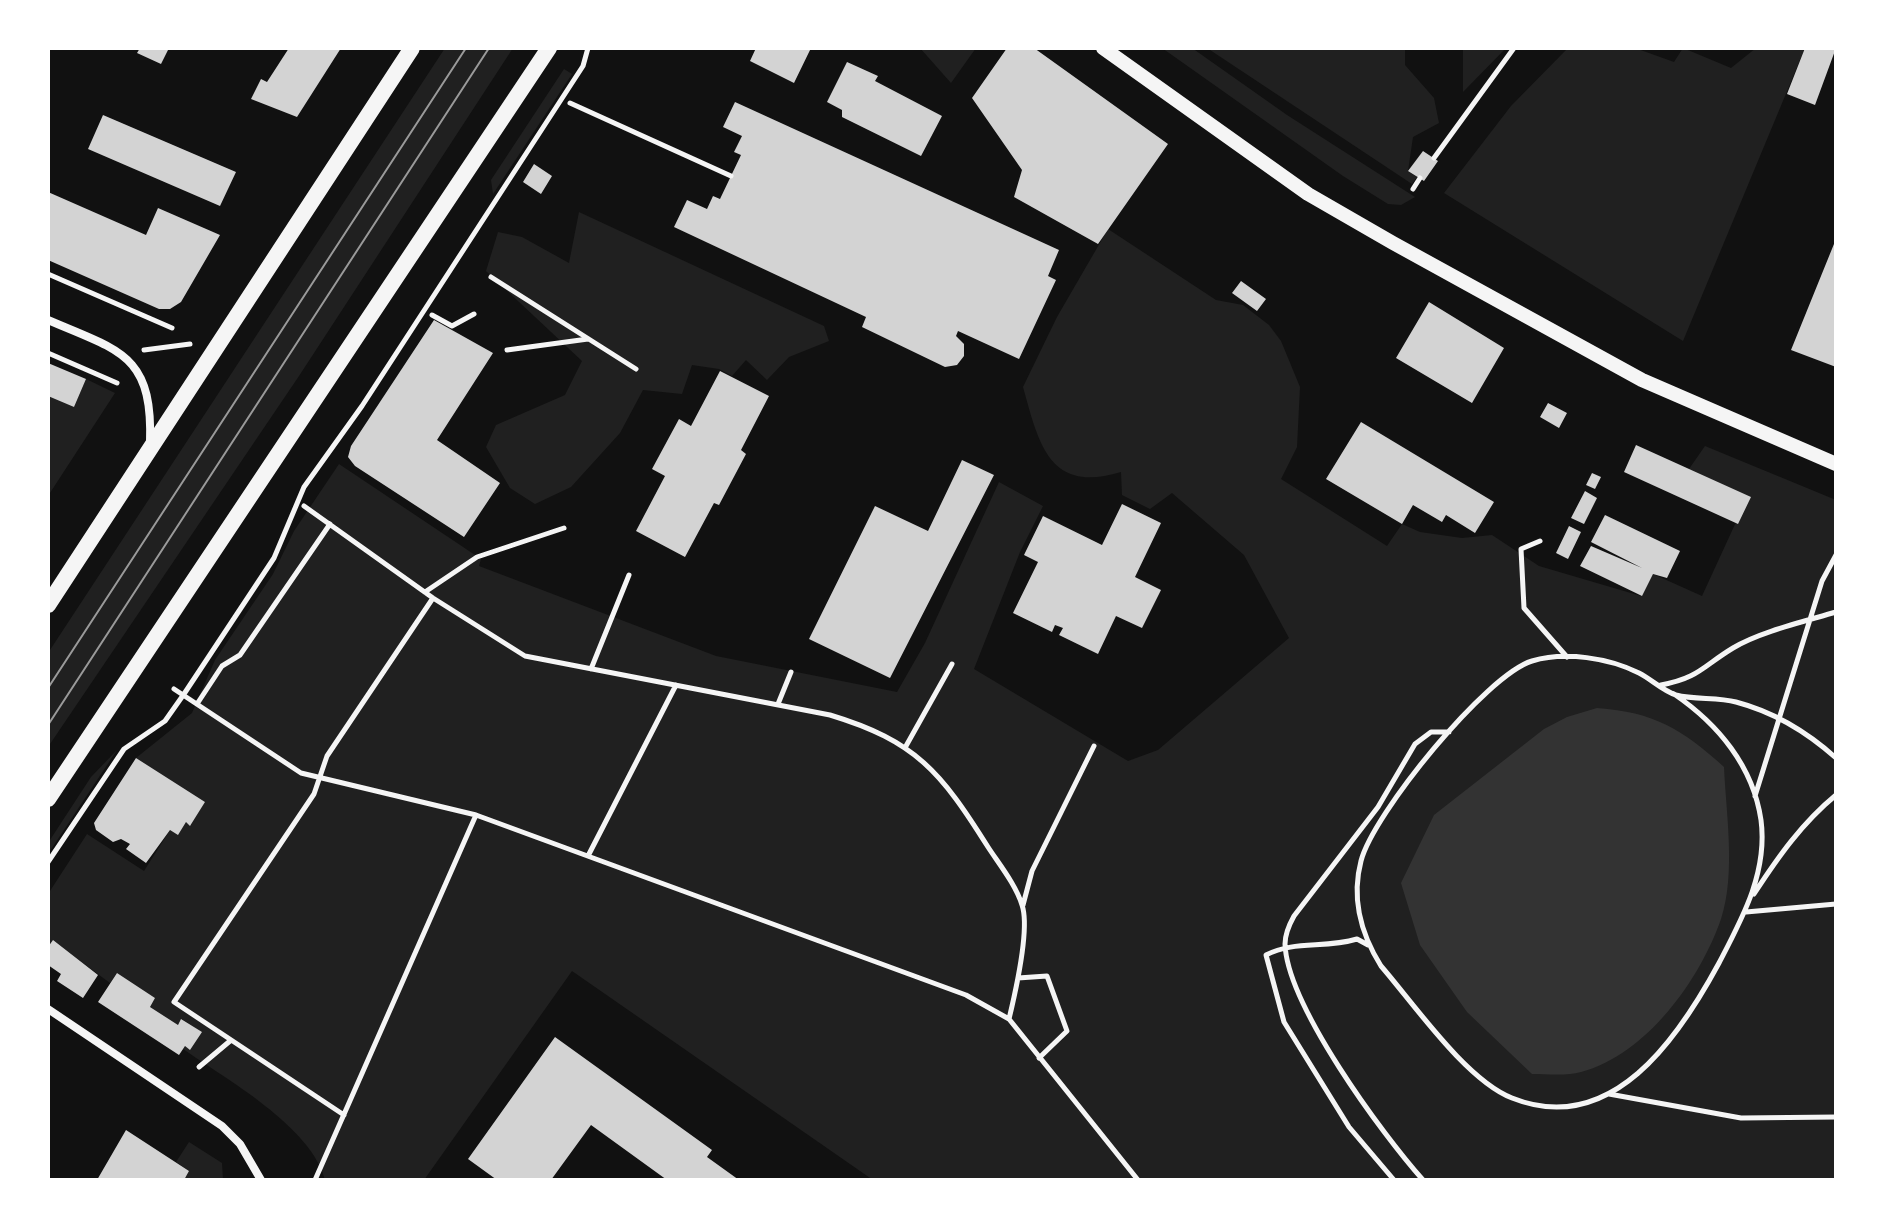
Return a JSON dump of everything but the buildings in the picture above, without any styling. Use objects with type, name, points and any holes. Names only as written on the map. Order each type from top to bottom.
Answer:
[{"type":"main road","points":[[48,605],[412,48]]},
{"type":"main road","points":[[48,799],[549,48]]},
{"type":"street","points":[[1096,48],[1117,58]]},
{"type":"street","points":[[1103,48],[1308,194],[1393,243],[1642,380],[1836,464]]},
{"type":"street","points":[[48,320],[121,354],[136,368],[147,391],[149,454]]},
{"type":"street","points":[[48,1009],[222,1126],[240,1144],[261,1180]]},
{"type":"path","points":[[48,862],[124,749],[165,721],[184,694],[274,558],[304,487],[362,406],[575,79],[587,60],[588,48]]},
{"type":"path","points":[[1434,158],[1514,48]]},
{"type":"path","points":[[570,103],[731,176]]},
{"type":"path","points":[[1413,189],[1420,178]]},
{"type":"path","points":[[48,274],[172,328]]},
{"type":"path","points":[[491,277],[636,369]]},
{"type":"path","points":[[432,315],[452,326],[474,314]]},
{"type":"path","points":[[507,350],[588,339]]},
{"type":"path","points":[[121,354],[223,340]]},
{"type":"path","points":[[48,353],[124,385]]},
{"type":"path","points":[[304,506],[433,598],[525,656],[778,704],[873,728],[906,746],[931,767],[954,794],[1023,906]]},
{"type":"path","points":[[197,704],[222,666],[240,655],[330,524]]},
{"type":"path","points":[[425,592],[477,557],[564,528]]},
{"type":"path","points":[[1540,541],[1521,549],[1524,608],[1567,658]]},
{"type":"path","points":[[1755,797],[1813,619],[1822,581],[1836,555]]},
{"type":"path","points":[[591,669],[629,575]]},
{"type":"path","points":[[344,1115],[174,1002],[314,794],[327,756],[433,598]]},
{"type":"path","points":[[1660,685],[1686,680],[1708,669],[1734,647],[1836,612]]},
{"type":"path","points":[[1751,898],[1761,849],[1761,821],[1738,756],[1724,737],[1660,685],[1614,663],[1567,658],[1542,659],[1515,668],[1449,732],[1383,815],[1366,846],[1357,881],[1357,903],[1369,946],[1381,966],[1466,1064],[1493,1089],[1513,1098],[1555,1107],[1574,1105],[1609,1094],[1634,1077],[1675,1037],[1691,1014],[1751,898],[1815,812],[1836,795]]},
{"type":"path","points":[[906,746],[952,664]]},
{"type":"path","points":[[778,704],[791,672]]},
{"type":"path","points":[[588,856],[676,685]]},
{"type":"path","points":[[174,689],[301,773],[476,815],[878,960],[966,995],[1009,1019],[1138,1180]]},
{"type":"path","points":[[1674,694],[1735,702],[1781,718],[1817,740],[1836,758]]},
{"type":"path","points":[[1423,1180],[1382,1133],[1327,1045],[1292,979],[1285,945],[1287,929],[1294,916],[1378,807],[1415,744],[1431,732],[1449,732]]},
{"type":"path","points":[[1009,1019],[1018,978],[1023,906],[1032,871],[1094,746]]},
{"type":"path","points":[[315,1180],[476,815]]},
{"type":"path","points":[[1745,912],[1836,904]]},
{"type":"path","points":[[1369,946],[1357,939],[1329,947],[1285,945],[1266,955],[1284,1022],[1349,1127],[1394,1180]]},
{"type":"path","points":[[1018,978],[1047,976],[1067,1031],[1039,1058]]},
{"type":"path","points":[[199,1067],[230,1041]]},
{"type":"path","points":[[1609,1094],[1741,1118],[1836,1117]]},
{"type":"shaded area","points":[[445,48],[513,48],[299,376],[48,747],[48,653]]},
{"type":"shaded area","points":[[920,48],[976,48],[951,83]]},
{"type":"shaded area","points":[[1162,48],[1192,48],[1287,115],[1415,197],[1401,205],[1388,204],[1343,176]]},
{"type":"shaded area","points":[[1207,48],[1405,48],[1405,65],[1434,98],[1439,123],[1413,137],[1408,171],[1417,177],[1412,184]]},
{"type":"shaded area","points":[[1463,48],[1506,48],[1463,92]]},
{"type":"shaded area","points":[[1568,48],[1635,48],[1674,62],[1683,48],[1731,68],[1756,48],[1805,48],[1683,341],[1444,193],[1511,106]]},
{"type":"shaded area","points":[[564,69],[572,74],[493,194],[491,180]]},
{"type":"shaded area","points":[[579,212],[824,326],[829,341],[789,357],[767,380],[746,360],[732,376],[719,369],[692,365],[682,394],[643,390],[620,433],[571,487],[535,504],[510,488],[486,447],[496,425],[565,395],[582,361],[486,271],[498,232],[522,237],[569,263]]},
{"type":"shaded area","points":[[1108,229],[1216,300],[1243,305],[1269,325],[1281,341],[1300,387],[1297,447],[1281,479],[1387,546],[1402,524],[1420,532],[1462,538],[1492,535],[1539,566],[1641,596],[1653,574],[1702,596],[1748,496],[1689,469],[1705,446],[1836,500],[1836,1180],[873,1180],[572,971],[424,1180],[325,1180],[317,1160],[286,1123],[183,1049],[185,1046],[190,1049],[201,1032],[182,1019],[178,1025],[150,1007],[155,998],[117,973],[110,983],[53,941],[48,947],[48,894],[87,834],[144,871],[170,830],[178,834],[186,822],[191,825],[205,802],[136,758],[192,713],[215,660],[273,574],[294,531],[339,464],[481,559],[479,566],[716,656],[897,692],[925,643],[999,482],[1043,506],[1020,552],[974,669],[1128,761],[1158,750],[1289,638],[1244,555],[1172,493],[1150,509],[1122,495],[1121,472],[1097,477],[1078,476],[1063,470],[1042,445],[1023,387],[1057,317]]},
{"type":"shaded area","points":[[86,379],[115,393],[48,496],[48,396],[74,407]]},
{"type":"shaded area","points":[[1597,708],[1651,718],[1694,742],[1724,767],[1729,843],[1726,901],[1712,942],[1685,990],[1648,1032],[1627,1050],[1581,1072],[1532,1074],[1467,1012],[1420,945],[1401,883],[1434,815],[1544,729],[1567,717]]},
{"type":"shaded area","points":[[117,750],[48,854],[48,843],[91,777]]},
{"type":"shaded area","points":[[189,1142],[222,1163],[223,1180],[184,1180],[189,1171],[176,1162]]},
{"type":"tram line","points":[[48,688],[466,48]]},
{"type":"tram line","points":[[48,725],[489,48]]}]
